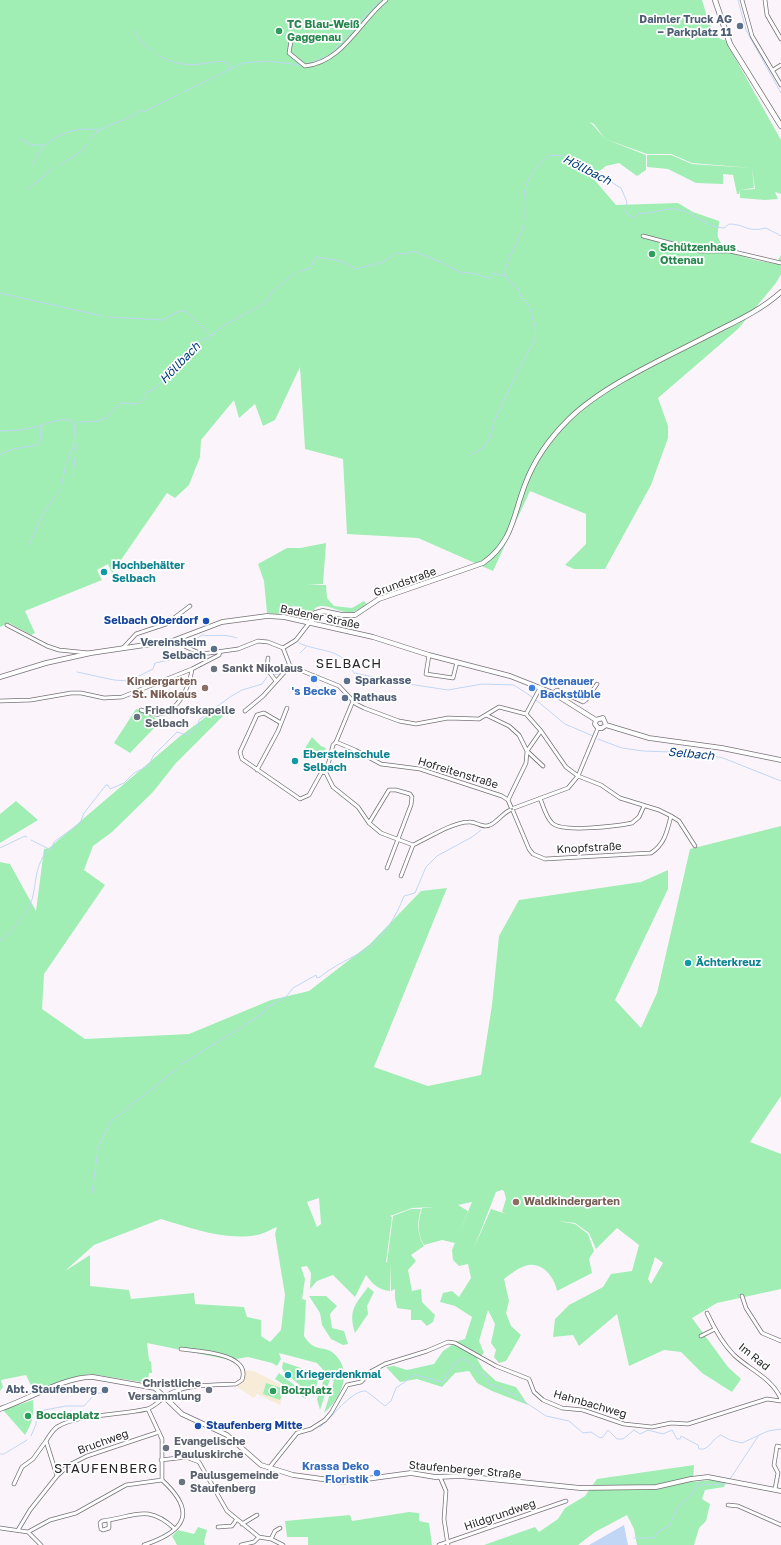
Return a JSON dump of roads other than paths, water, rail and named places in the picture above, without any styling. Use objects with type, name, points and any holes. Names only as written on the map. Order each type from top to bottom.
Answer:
[{"type":"main road","points":[[715,0],[730,44],[781,126]]},
{"type":"street","points":[[291,41],[289,53],[305,66],[324,62],[347,44],[372,12],[386,0]]},
{"type":"street","points":[[742,0],[752,36],[774,70],[781,85]]},
{"type":"street","points":[[765,0],[768,15],[781,39]]},
{"type":"street","points":[[774,70],[781,65]]},
{"type":"street","points":[[643,236],[700,251],[730,251],[781,263]]},
{"type":"street","name":"Grundstraße","points":[[283,648],[296,640],[310,622],[314,614],[325,611],[342,615],[355,615],[379,599],[475,566],[490,557],[503,544],[513,525],[526,483],[539,457],[558,431],[580,409],[627,378],[749,315],[781,292]]},
{"type":"street","points":[[123,648],[136,634],[166,624],[190,606]]},
{"type":"street","name":"Badener Straße","points":[[0,677],[46,663],[91,653],[172,641],[183,638],[210,625],[267,616],[284,617],[373,637],[429,655],[510,676],[553,694],[596,720]]},
{"type":"street","points":[[7,625],[47,646],[59,650],[91,653]]},
{"type":"street","points":[[183,638],[186,647],[193,652],[202,654],[238,649],[258,641],[268,642],[283,648],[290,666],[338,686],[353,701],[364,708],[382,715],[416,724],[448,718],[479,719],[499,707],[526,714],[541,731],[566,767],[578,776],[601,785],[620,798],[671,816],[679,821],[695,846]]},
{"type":"street","points":[[0,701],[31,700],[71,692],[104,698],[129,695],[192,669],[219,656],[220,652]]},
{"type":"street","points":[[429,655],[426,674],[453,678],[457,662]]},
{"type":"street","points":[[268,658],[267,669],[276,681]]},
{"type":"street","points":[[245,711],[263,696],[290,666]]},
{"type":"street","points":[[141,710],[153,714],[168,712],[182,696],[191,678],[192,669]]},
{"type":"street","points":[[553,694],[557,690],[583,702],[597,684]]},
{"type":"street","points":[[526,714],[540,688]]},
{"type":"street","points":[[353,701],[329,756],[326,772],[332,787],[358,807],[368,823],[381,833],[413,845]]},
{"type":"street","points":[[257,770],[278,731],[286,708]]},
{"type":"street","points":[[280,723],[264,714],[257,715],[240,754],[242,759],[300,799],[309,795],[320,775],[326,772]]},
{"type":"street","points":[[486,715],[509,726],[519,735],[527,751],[543,766]]},
{"type":"street","points":[[598,728],[595,724],[596,720],[603,718],[606,725]]},
{"type":"street","points":[[598,728],[602,728],[606,725],[649,738],[722,748],[781,760]]},
{"type":"street","points":[[401,876],[413,845],[451,827],[470,821],[483,827],[490,826],[502,813],[568,788],[578,776],[598,728]]},
{"type":"street","name":"Hofreitenstraße","points":[[508,800],[526,763],[527,751],[541,731]]},
{"type":"street","name":"Hofreitenstraße","points":[[336,742],[381,764],[420,769],[502,796],[508,800],[512,809]]},
{"type":"street","points":[[368,823],[389,790],[396,790],[410,794],[412,797],[411,805],[387,868]]},
{"type":"street","points":[[540,798],[549,820],[557,827],[563,828],[632,823],[639,817],[644,806]]},
{"type":"street","name":"Knopfstraße","points":[[512,809],[529,849],[533,854],[545,859],[651,853],[660,848],[664,841],[671,816]]},
{"type":"street","points":[[742,1296],[746,1308],[762,1333],[781,1341]]},
{"type":"street","name":"Im Rad","points":[[707,1313],[715,1329],[735,1355],[774,1385],[781,1400]]},
{"type":"street","points":[[701,1336],[715,1329]]},
{"type":"street","name":"Hahnbachweg","points":[[268,1468],[297,1433],[311,1429],[325,1420],[348,1385],[361,1382],[370,1372],[385,1364],[427,1352],[448,1342],[455,1343],[496,1366],[529,1379],[534,1392],[543,1400],[562,1408],[583,1410],[624,1424],[652,1427],[671,1423],[688,1424],[767,1400],[781,1400]]},
{"type":"street","points":[[14,1484],[22,1467],[33,1459],[58,1427],[69,1422],[148,1408],[165,1397],[188,1388],[240,1382],[242,1380],[244,1372],[237,1362],[228,1357],[210,1352],[181,1349]]},
{"type":"street","name":"Staufenberger Straße","points":[[0,1409],[71,1380],[86,1377],[155,1388],[182,1414],[235,1440],[252,1458],[268,1468],[292,1475],[344,1482],[404,1473],[440,1477],[461,1476],[580,1488],[656,1487],[691,1479],[708,1477],[781,1491]]},
{"type":"street","points":[[144,1545],[170,1534],[183,1516],[183,1507],[173,1490],[162,1480],[162,1439],[148,1408]]},
{"type":"street","name":"Bruchweg","points":[[18,1530],[30,1510],[57,1476],[69,1465],[87,1456],[159,1432]]},
{"type":"street","points":[[46,1441],[57,1476]]},
{"type":"street","points":[[775,1489],[778,1473],[774,1464],[777,1446],[781,1447]]},
{"type":"street","points":[[161,1460],[186,1457],[199,1462],[227,1511],[259,1537],[271,1539],[283,1545]]},
{"type":"street","points":[[440,1477],[446,1491],[444,1519],[448,1543]]},
{"type":"street","points":[[28,1532],[50,1520],[76,1513],[126,1485],[162,1480]]},
{"type":"street","name":"Hildgrundweg","points":[[439,1545],[566,1502]]},
{"type":"street","points":[[728,1505],[738,1506],[781,1525]]},
{"type":"street","points":[[109,1521],[150,1513],[162,1518],[175,1529]]},
{"type":"street","points":[[242,1524],[257,1515]]},
{"type":"street","points":[[218,1527],[232,1526],[237,1519]]},
{"type":"street","points":[[0,1528],[28,1532],[41,1545]]},
{"type":"street","points":[[271,1539],[275,1531],[280,1528]]},
{"type":"street","points":[[241,1545],[254,1542],[259,1537]]},
{"type":"water","points":[[624,1525],[628,1545],[589,1545]]},
{"type":"waterway","points":[[310,63],[330,55],[379,0]]},
{"type":"waterway","name":"Höllbach","points":[[738,0],[746,30],[781,93]]},
{"type":"waterway","points":[[133,30],[141,42],[153,51]]},
{"type":"waterway","points":[[157,54],[167,60],[183,64],[194,65],[221,61],[228,63],[231,68]]},
{"type":"waterway","points":[[184,92],[243,63],[267,61],[300,65]]},
{"type":"waterway","points":[[90,139],[101,129],[128,118],[140,110],[146,111],[179,94]]},
{"type":"waterway","points":[[33,166],[37,156],[43,148],[50,141],[59,136],[79,130],[99,130]]},
{"type":"waterway","points":[[20,139],[32,145],[44,145]]},
{"type":"waterway","points":[[60,165],[82,151],[87,144]]},
{"type":"waterway","name":"Höllbach","points":[[300,271],[311,268],[316,257],[341,261],[356,269],[383,262],[397,253],[406,254],[413,251],[443,263],[460,272],[477,274],[486,278],[490,278],[493,273],[504,276],[507,263],[519,239],[523,227],[524,196],[529,178],[536,168],[550,155],[565,156],[621,188],[627,202],[625,210],[628,215],[634,218],[638,213],[675,209],[687,212],[712,226],[724,228],[729,224],[735,224],[750,229],[766,228],[781,236]]},
{"type":"waterway","points":[[27,190],[54,167]]},
{"type":"waterway","name":"Höllbach","points":[[79,422],[99,421],[107,417],[121,403],[138,404],[146,397],[145,393],[156,388],[168,374],[170,375],[175,366],[184,361],[197,343],[205,338],[209,339],[210,335],[213,335],[229,323],[263,304],[268,300],[271,293],[296,272]]},
{"type":"waterway","points":[[471,455],[484,447],[490,438],[494,422],[517,372],[535,339],[536,330],[529,305],[521,297],[518,288],[504,276]]},
{"type":"waterway","points":[[0,293],[102,316]]},
{"type":"waterway","points":[[108,317],[163,320],[179,311],[187,312],[210,335]]},
{"type":"waterway","name":"Höllbach","points":[[0,431],[27,429],[58,420],[69,420],[74,422],[76,449],[73,476]]},
{"type":"waterway","points":[[0,455],[14,449],[37,445],[40,442],[41,426]]},
{"type":"waterway","points":[[62,484],[66,463],[75,443]]},
{"type":"waterway","points":[[29,545],[44,512],[60,489]]},
{"type":"waterway","name":"Selbach","points":[[195,649],[193,641],[202,635],[237,638]]},
{"type":"waterway","name":"Selbach","points":[[299,643],[337,655],[349,665],[354,673],[394,681]]},
{"type":"waterway","points":[[300,653],[306,647]]},
{"type":"waterway","name":"Selbach","points":[[77,672],[114,680],[129,681],[153,669],[155,663],[194,653]]},
{"type":"waterway","points":[[273,675],[283,673]]},
{"type":"waterway","points":[[31,840],[51,850],[54,842],[80,823],[84,813],[106,785],[108,785],[110,789],[124,783],[134,773],[148,766],[154,755],[177,732],[187,735],[198,726],[199,720],[230,697],[242,690],[262,684],[267,677]]},
{"type":"waterway","name":"Selbach","points":[[402,683],[448,690],[482,684],[514,685],[532,697]]},
{"type":"waterway","name":"Selbach","points":[[536,700],[565,724],[593,736]]},
{"type":"waterway","name":"Selbach","points":[[598,739],[622,748],[643,751],[698,753],[723,758],[781,781]]},
{"type":"waterway","points":[[180,1065],[263,1013],[266,1008],[286,997],[293,988],[316,975],[317,978],[320,977],[330,969],[372,945],[389,926],[404,896],[415,893],[426,867],[437,856],[472,837],[481,830]]},
{"type":"waterway","points":[[0,848],[25,836],[27,837]]},
{"type":"waterway","points":[[0,941],[17,924],[30,905],[37,871],[48,850]]},
{"type":"waterway","points":[[92,1193],[98,1149],[110,1122],[178,1068]]},
{"type":"waterway","points":[[320,1427],[342,1405],[360,1392],[366,1391],[385,1406],[391,1401],[396,1388],[415,1375],[443,1382],[453,1365],[462,1359],[466,1360],[479,1372],[486,1375],[490,1385],[497,1386],[509,1393],[517,1395],[546,1416],[569,1421],[583,1433],[591,1432],[600,1438],[603,1437],[608,1430],[617,1439],[623,1439],[634,1430],[640,1434],[648,1430],[663,1434],[672,1430],[677,1439],[680,1439],[681,1436],[698,1445],[699,1449],[703,1449],[721,1435],[730,1440],[742,1443],[768,1431],[781,1429]]},
{"type":"waterway","points":[[31,1436],[39,1411],[66,1406],[84,1406],[96,1393],[104,1393]]},
{"type":"waterway","points":[[136,1394],[148,1394],[158,1399]]},
{"type":"waterway","points":[[730,1479],[759,1435]]},
{"type":"waterway","points":[[0,1454],[4,1454],[27,1440]]},
{"type":"waterway","points":[[634,1538],[654,1538],[658,1532],[670,1525],[677,1508],[691,1495],[697,1485],[726,1484]]},
{"type":"place","name":"Daimler Truck AG − Parkplatz 11","points":[[740,26]]},
{"type":"place","name":"TC Blau-Weiß Gaggenau","points":[[279,31]]},
{"type":"place","name":"Schützenhaus Ottenau","points":[[652,254]]},
{"type":"place","name":"Hochbehälter Selbach","points":[[104,572]]},
{"type":"place","name":"Selbach Oberdorf","points":[[206,621]]},
{"type":"place","name":"Vereinsheim Selbach","points":[[214,649]]},
{"type":"place","name":"Sankt Nikolaus","points":[[214,669]]},
{"type":"place","name":"'s Becke","points":[[314,679]]},
{"type":"place","name":"Sparkasse","points":[[347,681]]},
{"type":"place","name":"Kindergarten St. Nikolaus","points":[[205,688]]},
{"type":"place","name":"Ottenauer Backstüble","points":[[532,688]]},
{"type":"place","name":"Rathaus","points":[[345,698]]},
{"type":"place","name":"Friedhofskapelle Selbach","points":[[137,717]]},
{"type":"place","name":"Ebersteinschule Selbach","points":[[295,761]]},
{"type":"place","name":"Ächterkreuz","points":[[688,963]]},
{"type":"place","name":"Waldkindergarten","points":[[516,1202]]},
{"type":"place","name":"Kriegerdenkmal","points":[[288,1375]]},
{"type":"place","name":"Abt. Staufenberg","points":[[105,1390]]},
{"type":"place","name":"Christliche Versammlung","points":[[209,1390]]},
{"type":"place","name":"Bolzplatz","points":[[273,1391]]},
{"type":"place","name":"Bocciaplatz","points":[[28,1416]]},
{"type":"place","name":"Staufenberg Mitte","points":[[198,1426]]},
{"type":"place","name":"Evangelische Pauluskirche","points":[[166,1448]]},
{"type":"place","name":"Krassa Deko Floristik","points":[[377,1473]]},
{"type":"place","name":"Paulusgemeinde Staufenberg","points":[[182,1482]]},
{"type":"district","name":"SELBACH","points":[[349,664]]},
{"type":"district","name":"STAUFENBERG","points":[[106,1469]]}]
